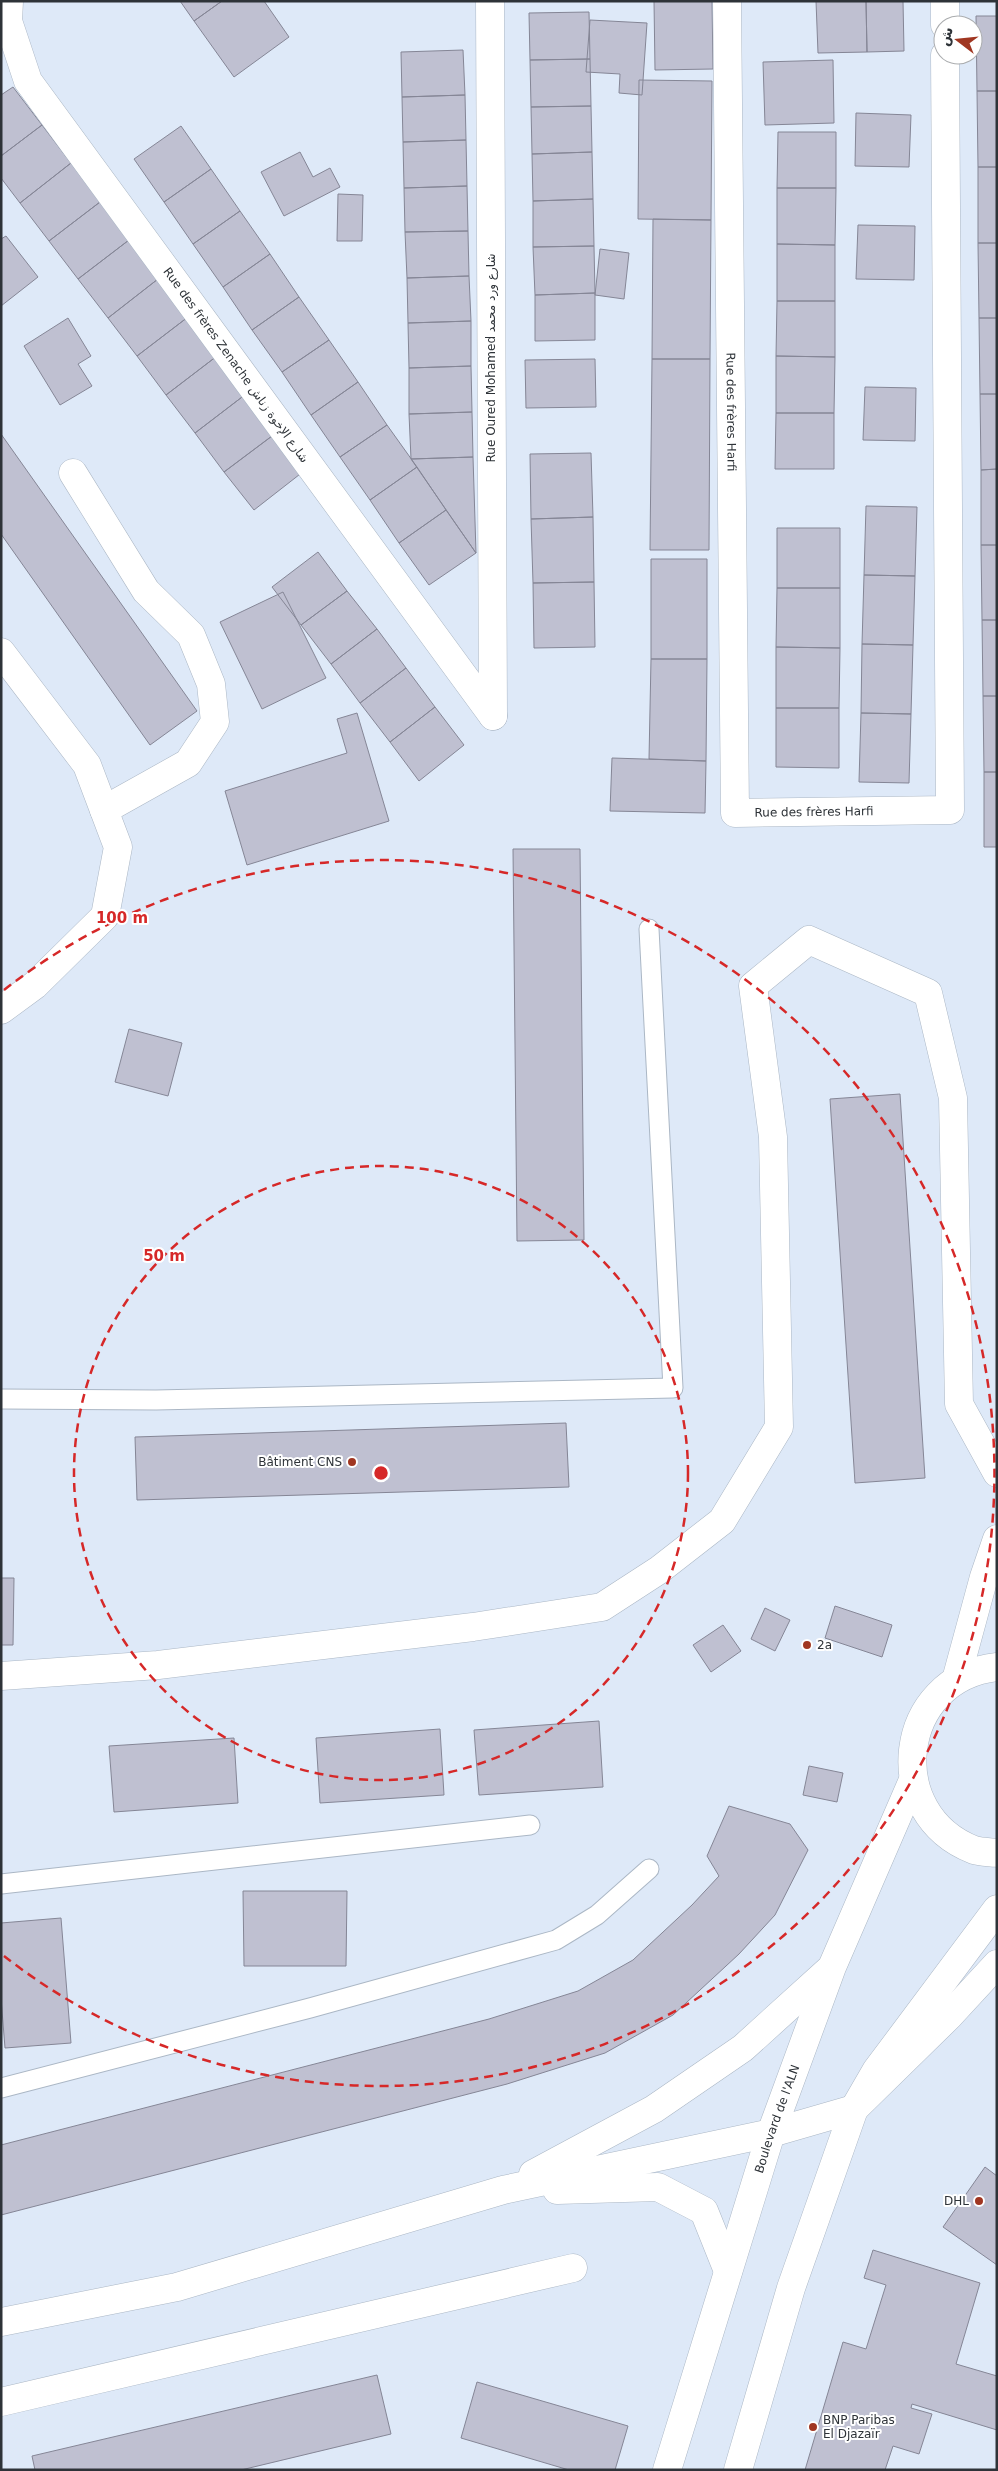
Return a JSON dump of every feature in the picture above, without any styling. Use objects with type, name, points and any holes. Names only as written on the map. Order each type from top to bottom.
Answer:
[{"type":"street","name":"Rue des frères Zenache شارع الإخوة زناش","points":[[9,1],[8,21],[28,81],[493,716]]},
{"type":"street","name":"Rue Oured Mohamed شارع ورد محمد","points":[[490,1],[493,716]]},
{"type":"street","name":"Rue des frères Harfi","points":[[726,1],[735,813],[950,810],[945,65]]},
{"type":"street","points":[[945,1],[945,15]]},
{"type":"street","points":[[73,473],[146,592],[191,635],[211,684],[216,722],[188,762],[104,810]]},
{"type":"street","points":[[1,652],[87,765],[118,847],[104,916],[34,985],[1,1010]]},
{"type":"street","points":[[1,1676],[167,1663],[473,1627],[602,1607],[659,1570],[722,1521],[779,1427],[773,1137],[753,986],[809,940],[928,993],[953,1098],[958,1404],[997,1473]]},
{"type":"street","points":[[956,1680],[997,1539]]},
{"type":"street","points":[[997,1667],[981,1669],[956,1680],[934,1699],[919,1723],[911,1751],[913,1780],[925,1810],[947,1834],[975,1850],[997,1853]]},
{"type":"street","name":"Boulevard de l'ALN","points":[[667,2470],[771,2133],[832,1967],[913,1780]]},
{"type":"street","points":[[738,2470],[791,2288],[854,2109],[876,2071],[997,1909]]},
{"type":"street","points":[[1,2322],[177,2286],[503,2190],[771,2133],[854,2109],[937,2029],[997,1964]]},
{"type":"street","points":[[503,2190],[654,2109],[743,2048],[832,1967]]},
{"type":"street","points":[[503,2190],[600,2190],[658,2187],[704,2211],[728,2271]]},
{"type":"street","points":[[1,2402],[573,2268]]},
{"type":"lane","points":[[1,1399],[166,1400],[673,1388],[649,929]]},
{"type":"lane","points":[[1,1884],[530,1825]]},
{"type":"lane","points":[[1,2088],[310,2008],[556,1940],[597,1915],[650,1869]]},
{"type":"building","points":[[180,1],[222,1],[194,21]]},
{"type":"building","points":[[222,1],[264,1],[289,37],[234,77],[194,21]]},
{"type":"building","points":[[654,1],[712,1],[713,69],[655,70]]},
{"type":"building","points":[[816,1],[866,1],[867,52],[818,53]]},
{"type":"building","points":[[866,1],[903,1],[904,51],[867,52]]},
{"type":"building","points":[[589,12],[590,59],[530,60],[529,13]]},
{"type":"building","points":[[983,16],[997,16],[997,91],[977,91],[977,65],[983,65]]},
{"type":"building","points":[[590,20],[647,23],[642,95],[619,93],[620,74],[586,72]]},
{"type":"building","points":[[463,50],[465,95],[402,97],[401,52]]},
{"type":"building","points":[[590,59],[591,106],[531,107],[530,60]]},
{"type":"building","points":[[833,60],[834,123],[765,125],[763,62]]},
{"type":"building","points":[[639,80],[712,81],[711,220],[638,219]]},
{"type":"building","points":[[13,87],[42,125],[1,156],[1,95]]},
{"type":"building","points":[[977,91],[997,91],[997,167],[978,167]]},
{"type":"building","points":[[465,95],[466,140],[403,142],[402,97]]},
{"type":"building","points":[[591,106],[592,152],[532,154],[531,107]]},
{"type":"building","points":[[856,113],[911,115],[909,167],[855,166]]},
{"type":"building","points":[[42,125],[71,163],[20,203],[1,178],[1,156]]},
{"type":"building","points":[[181,126],[211,169],[164,202],[134,159]]},
{"type":"building","points":[[778,132],[836,132],[836,188],[777,188]]},
{"type":"building","points":[[466,140],[467,186],[404,188],[403,142]]},
{"type":"building","points":[[300,152],[313,177],[330,168],[340,187],[284,216],[261,172]]},
{"type":"building","points":[[592,152],[593,199],[533,201],[532,154]]},
{"type":"building","points":[[71,163],[100,202],[49,241],[20,203]]},
{"type":"building","points":[[978,167],[997,167],[997,243],[978,243]]},
{"type":"building","points":[[211,169],[240,211],[193,244],[164,202]]},
{"type":"building","points":[[467,186],[468,231],[405,232],[404,188]]},
{"type":"building","points":[[777,188],[836,188],[835,245],[777,244]]},
{"type":"building","points":[[338,194],[363,195],[362,241],[337,241]]},
{"type":"building","points":[[593,199],[594,246],[533,247],[533,201]]},
{"type":"building","points":[[100,202],[129,240],[78,279],[49,241]]},
{"type":"building","points":[[240,211],[270,254],[223,287],[193,244]]},
{"type":"building","points":[[653,219],[711,220],[710,359],[652,359]]},
{"type":"building","points":[[858,225],[915,226],[914,280],[856,279]]},
{"type":"building","points":[[468,231],[469,276],[407,278],[405,232]]},
{"type":"building","points":[[6,236],[38,277],[1,306],[1,239]]},
{"type":"building","points":[[129,240],[158,279],[108,318],[78,279]]},
{"type":"building","points":[[978,243],[997,243],[997,318],[979,318]]},
{"type":"building","points":[[777,244],[835,245],[835,301],[777,301]]},
{"type":"building","points":[[594,246],[595,293],[535,295],[533,247]]},
{"type":"building","points":[[600,249],[629,253],[624,299],[595,295]]},
{"type":"building","points":[[270,254],[299,297],[252,330],[223,287]]},
{"type":"building","points":[[469,276],[471,321],[408,323],[407,278]]},
{"type":"building","points":[[158,279],[188,317],[137,356],[108,318]]},
{"type":"building","points":[[595,293],[595,340],[535,341],[535,295]]},
{"type":"building","points":[[299,297],[329,340],[282,372],[252,330]]},
{"type":"building","points":[[777,301],[835,301],[835,357],[776,356]]},
{"type":"building","points":[[188,317],[217,356],[166,395],[137,356]]},
{"type":"building","points":[[68,318],[91,356],[78,364],[92,386],[60,405],[24,346]]},
{"type":"building","points":[[979,318],[997,318],[997,394],[980,394]]},
{"type":"building","points":[[471,321],[471,366],[409,368],[408,323]]},
{"type":"building","points":[[329,340],[358,382],[311,415],[282,372]]},
{"type":"building","points":[[217,356],[246,394],[195,433],[166,395]]},
{"type":"building","points":[[776,356],[835,357],[834,413],[776,413]]},
{"type":"building","points":[[595,359],[596,407],[526,408],[525,360]]},
{"type":"building","points":[[652,359],[710,359],[709,550],[650,550]]},
{"type":"building","points":[[471,366],[472,412],[409,414],[409,368]]},
{"type":"building","points":[[358,382],[387,425],[340,457],[311,415]]},
{"type":"building","points":[[865,387],[916,388],[915,441],[863,440]]},
{"type":"building","points":[[246,394],[276,433],[224,472],[195,433]]},
{"type":"building","points":[[980,394],[997,394],[997,469],[981,470]]},
{"type":"building","points":[[472,412],[473,457],[411,459],[409,414]]},
{"type":"building","points":[[776,413],[834,413],[834,469],[775,469]]},
{"type":"building","points":[[387,425],[417,467],[370,500],[340,457]]},
{"type":"building","points":[[276,433],[304,471],[254,510],[224,472]]},
{"type":"building","points":[[1,434],[197,711],[150,745],[1,534]]},
{"type":"building","points":[[591,453],[593,517],[531,519],[530,454]]},
{"type":"building","points":[[473,457],[476,553],[411,459]]},
{"type":"building","points":[[417,467],[446,510],[399,543],[370,500]]},
{"type":"building","points":[[997,469],[997,545],[981,545],[981,470]]},
{"type":"building","points":[[866,506],[917,507],[915,576],[864,575]]},
{"type":"building","points":[[446,510],[476,553],[429,585],[399,543]]},
{"type":"building","points":[[593,517],[594,582],[533,583],[531,519]]},
{"type":"building","points":[[777,528],[840,528],[840,588],[777,588]]},
{"type":"building","points":[[981,545],[997,545],[997,620],[982,620]]},
{"type":"building","points":[[318,552],[347,591],[301,625],[272,587]]},
{"type":"building","points":[[651,559],[707,559],[707,659],[651,659]]},
{"type":"building","points":[[864,575],[915,576],[913,645],[862,644]]},
{"type":"building","points":[[594,582],[595,647],[534,648],[533,583]]},
{"type":"building","points":[[777,588],[840,588],[840,648],[776,647]]},
{"type":"building","points":[[347,591],[377,629],[331,664],[301,625]]},
{"type":"building","points":[[283,592],[326,678],[262,709],[220,622]]},
{"type":"building","points":[[982,620],[997,620],[997,696],[983,696]]},
{"type":"building","points":[[377,629],[406,668],[360,703],[331,664]]},
{"type":"building","points":[[862,644],[913,645],[911,714],[861,713]]},
{"type":"building","points":[[776,647],[840,648],[839,708],[776,708]]},
{"type":"building","points":[[651,659],[707,659],[706,761],[649,759]]},
{"type":"building","points":[[406,668],[435,707],[390,742],[360,703]]},
{"type":"building","points":[[983,696],[997,696],[997,772],[984,772]]},
{"type":"building","points":[[435,707],[464,745],[419,781],[390,742]]},
{"type":"building","points":[[776,708],[839,708],[839,768],[776,767]]},
{"type":"building","points":[[357,713],[389,821],[247,865],[225,791],[347,753],[337,719]]},
{"type":"building","points":[[861,713],[911,714],[909,783],[859,782]]},
{"type":"building","points":[[612,758],[706,761],[705,813],[610,811]]},
{"type":"building","points":[[984,772],[997,772],[997,847],[984,847]]},
{"type":"building","points":[[513,849],[580,849],[584,1240],[517,1241]]},
{"type":"building","points":[[129,1029],[182,1043],[168,1096],[115,1082]]},
{"type":"building","points":[[900,1094],[925,1478],[855,1483],[830,1099]]},
{"type":"building","name":"Bâtiment CNS","points":[[566,1423],[569,1487],[137,1500],[135,1437]]},
{"type":"building","points":[[1,1578],[14,1578],[13,1645],[1,1645]]},
{"type":"building","points":[[835,1606],[892,1625],[882,1657],[825,1638]]},
{"type":"building","points":[[765,1608],[790,1620],[775,1651],[751,1639]]},
{"type":"building","points":[[723,1625],[741,1651],[711,1672],[693,1645]]},
{"type":"building","points":[[599,1721],[603,1787],[479,1795],[474,1730]]},
{"type":"building","points":[[440,1729],[444,1795],[320,1803],[316,1738]]},
{"type":"building","points":[[234,1738],[238,1803],[114,1812],[109,1746]]},
{"type":"building","points":[[809,1766],[843,1773],[837,1802],[803,1795]]},
{"type":"building","points":[[729,1806],[790,1824],[808,1850],[775,1915],[739,1954],[673,2015],[605,2053],[507,2084],[1,2215],[1,2145],[489,2019],[578,1991],[633,1960],[692,1905],[719,1876],[707,1856]]},
{"type":"building","points":[[243,1891],[347,1891],[346,1966],[244,1966]]},
{"type":"building","points":[[61,1918],[71,2043],[5,2048],[1,1998],[1,1923]]},
{"type":"building","name":"DHL","points":[[985,2167],[997,2176],[997,2265],[943,2227]]},
{"type":"building","points":[[873,2250],[980,2283],[956,2364],[997,2376],[997,2430],[912,2404],[911,2408],[932,2414],[919,2454],[893,2446],[885,2470],[805,2470],[843,2342],[866,2349],[886,2285],[864,2278]]},
{"type":"building","points":[[377,2375],[391,2434],[241,2470],[35,2470],[32,2456]]},
{"type":"building","points":[[477,2382],[628,2426],[615,2470],[569,2470],[461,2438]]},
{"type":"place","name":"Bâtiment CNS","points":[[352,1462]]},
{"type":"place","name":"2a","points":[[807,1645]]},
{"type":"place","name":"DHL","points":[[979,2201]]},
{"type":"place","name":"BNP Paribas El Djazaïr","points":[[813,2427]]}]
